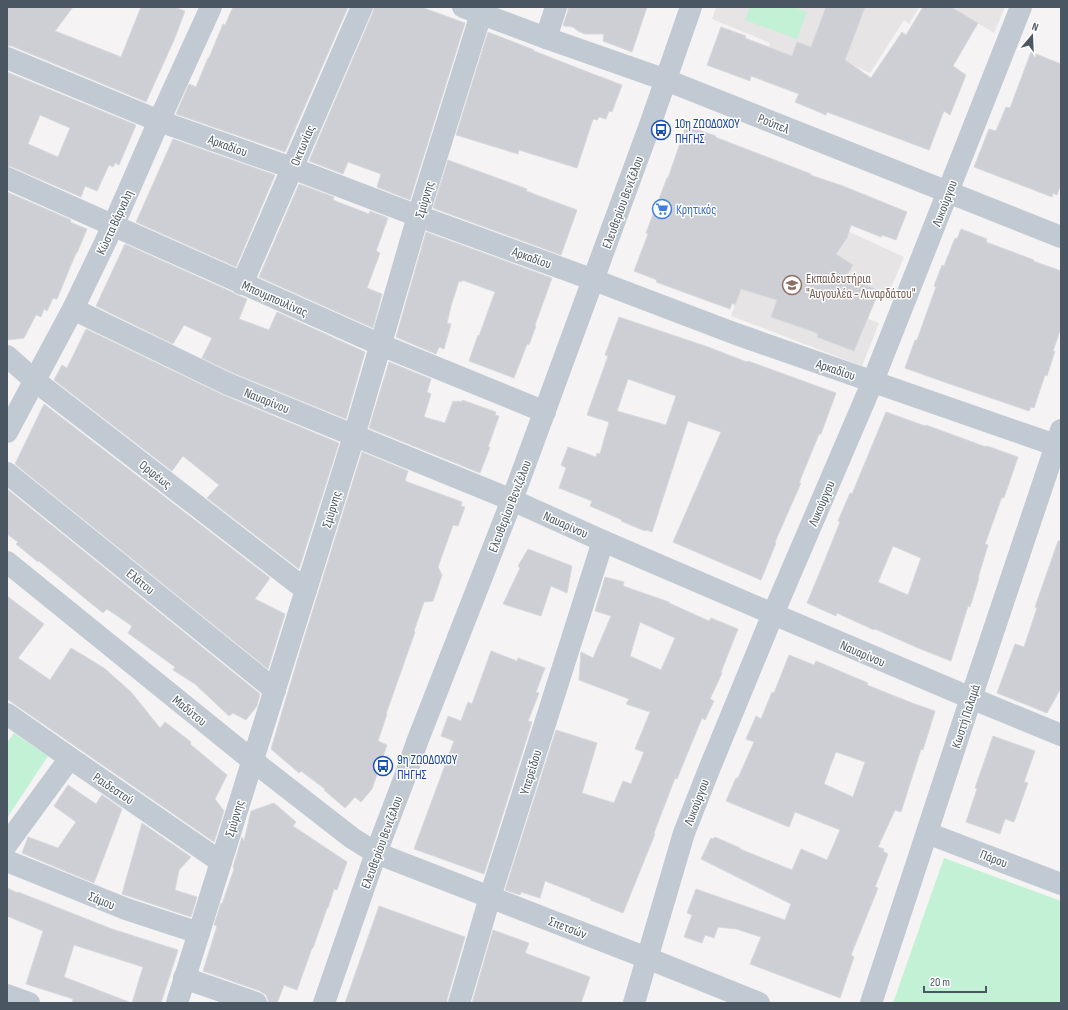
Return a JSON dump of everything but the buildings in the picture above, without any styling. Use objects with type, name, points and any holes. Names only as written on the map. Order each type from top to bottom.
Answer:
[{"type":"street","name":"Κώστα Βάρναλη","points":[[7,432],[73,309],[113,226],[211,7]]},
{"type":"street","name":"Οκτωνίας","points":[[242,284],[362,7]]},
{"type":"street","points":[[546,38],[556,7]]},
{"type":"street","name":"Ελευθερίου Βενιζέλου","points":[[324,1003],[376,853],[417,742],[512,500],[594,280],[691,7]]},
{"type":"street","name":"Λυκούργου","points":[[634,1003],[646,958],[684,834],[708,772],[773,614],[873,381],[1021,7]]},
{"type":"street","name":"Ρούπελ","points":[[472,10],[546,38],[666,80],[1061,237]]},
{"type":"street","name":"Σμύρνης","points":[[177,1003],[354,436],[418,216],[472,10]]},
{"type":"street","name":"Αρκαδίου","points":[[7,58],[159,121],[292,168],[736,334],[873,381],[1059,441]]},
{"type":"street","name":"Μπουμπουλίνας","points":[[7,178],[381,345],[545,412]]},
{"type":"street","name":"Ναυαρίνου","points":[[73,309],[228,384],[512,500],[602,541],[1061,735]]},
{"type":"street","name":"Ορφέως","points":[[7,356],[34,380],[306,590]]},
{"type":"street","name":"Κωστή Παλαμά","points":[[871,1003],[971,698],[1059,441]]},
{"type":"street","name":"Ελάτου","points":[[7,473],[275,690]]},
{"type":"street","name":"Υπερείδου","points":[[459,1003],[490,897],[602,541]]},
{"type":"street","name":"Μαδύτου","points":[[7,562],[252,761],[352,838],[376,853]]},
{"type":"street","name":"Ραιδεστού","points":[[7,714],[221,862]]},
{"type":"street","points":[[7,844],[70,758]]},
{"type":"street","name":"Πάρου","points":[[927,833],[1061,884]]},
{"type":"street","name":"Σπετσών","points":[[376,853],[646,958],[721,996],[759,1003]]},
{"type":"street","name":"Σάμου","points":[[7,861],[126,909],[198,933]]},
{"type":"street","points":[[184,978],[256,1003]]},
{"type":"street","points":[[7,995],[29,1003]]},
{"type":"shaded area","points":[[716,7],[919,7],[909,24],[904,20],[870,73],[855,66],[850,77],[764,63],[770,43],[712,19]]},
{"type":"shaded area","points":[[951,7],[1005,7],[994,33]]},
{"type":"shaded area","name":"Εκπαιδευτήρια \"Αυγουλέα - Λιναρδάτου\"","points":[[841,228],[904,257],[888,295],[846,277],[830,303],[879,323],[862,366],[731,316],[744,279]]},
{"type":"green space","points":[[750,7],[793,7],[807,12],[797,39],[745,20]]},
{"type":"green space","points":[[14,733],[48,756],[7,818],[7,743]]},
{"type":"green space","points":[[944,858],[1061,901],[1061,1003],[893,1003]]},
{"type":"place","name":"10η ΖΩΟΔΟΧΟΥ ΠΗΓΗΣ","points":[[661,130]]},
{"type":"place","name":"Κρητικός","points":[[662,209]]},
{"type":"place","name":"Εκπαιδευτήρια \"Αυγουλέα - Λιναρδάτου\"","points":[[792,285]]},
{"type":"place","name":"9η ΖΩΟΔΟΧΟΥ ΠΗΓΗΣ","points":[[383,766]]}]
